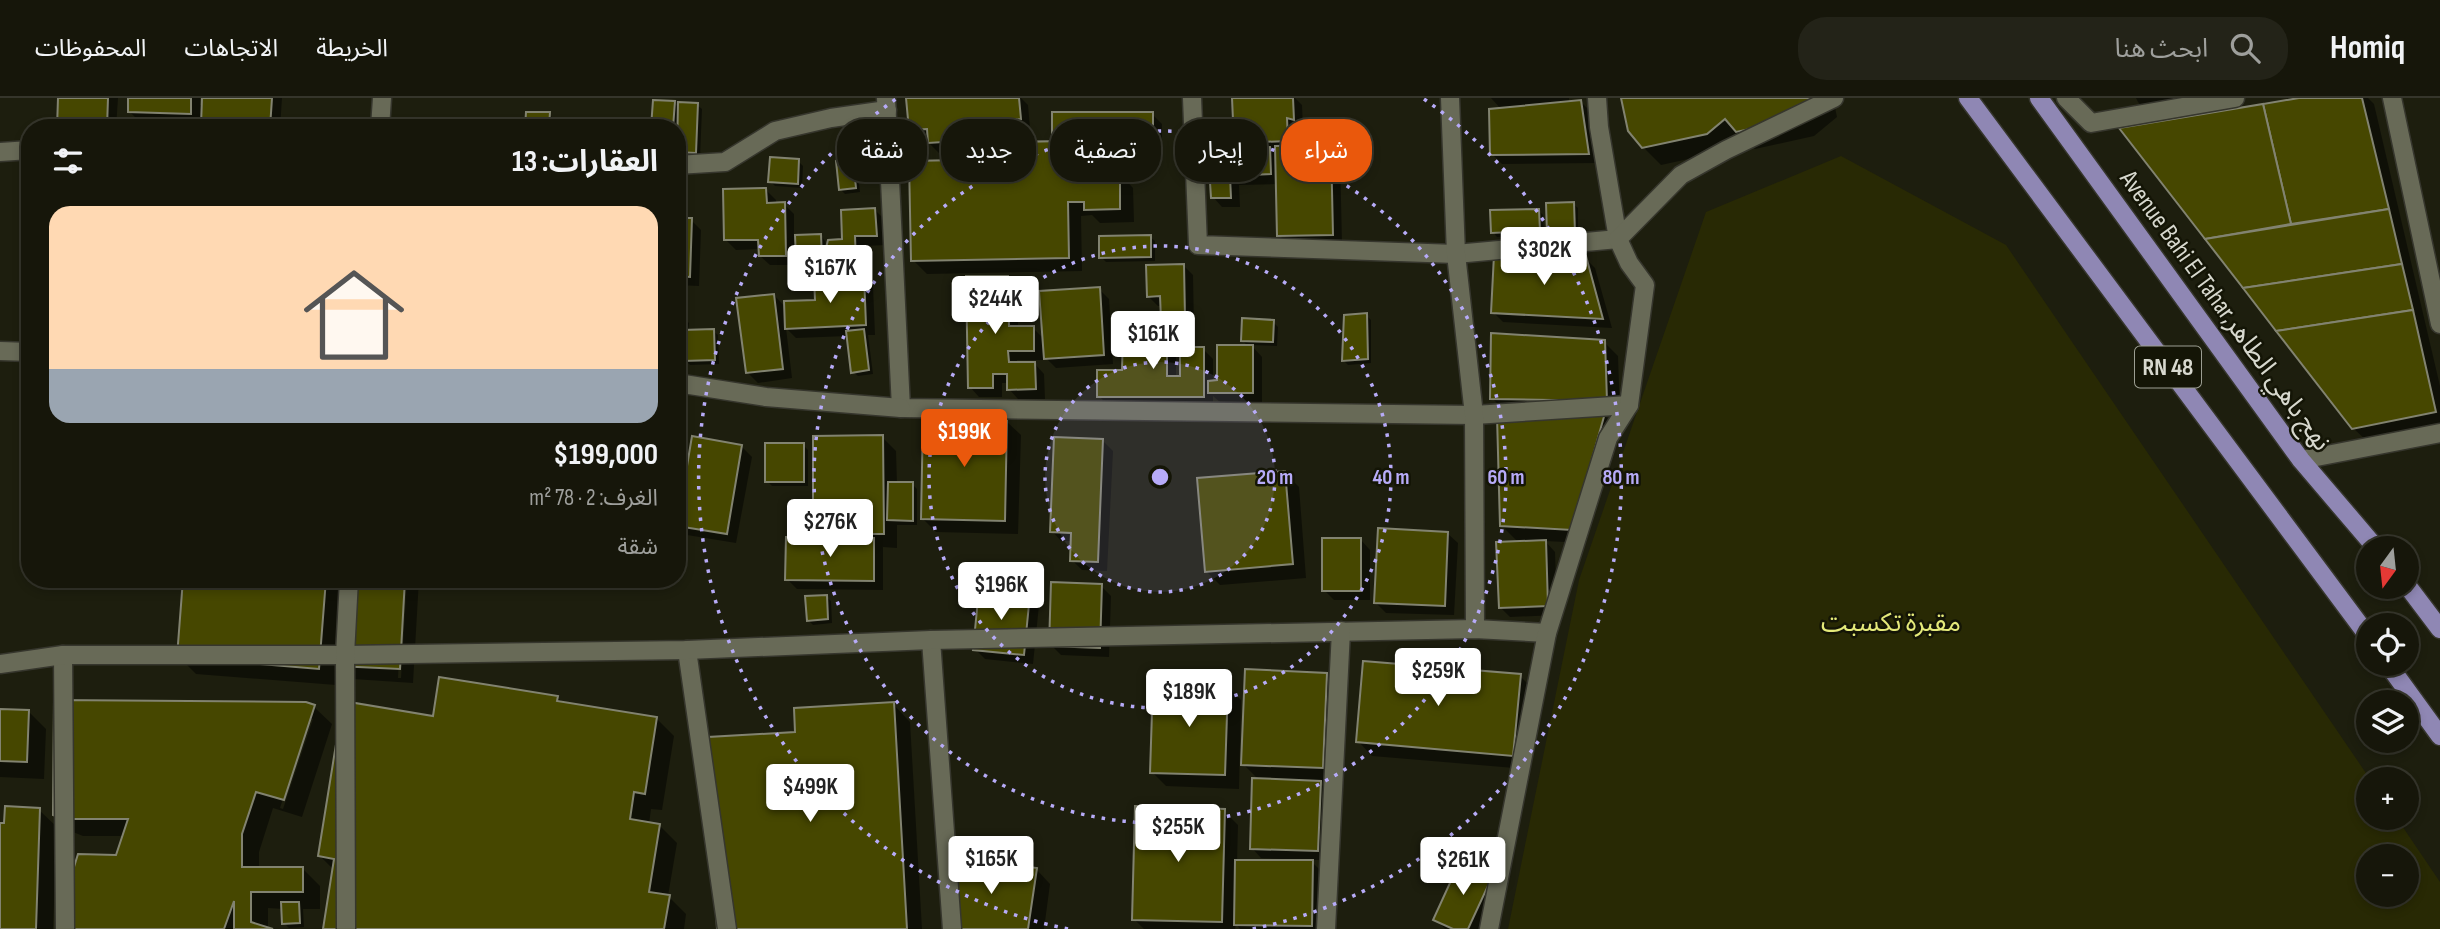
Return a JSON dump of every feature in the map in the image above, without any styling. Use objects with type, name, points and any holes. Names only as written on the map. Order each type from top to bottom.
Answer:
[{"type":"main road","name":"RN 48","points":[[1968,98],[2356,620]]},
{"type":"main road","name":"Avenue Bahi El Tahar,نهج باهي الطاهر","points":[[2039,98],[2301,460],[2366,536]]},
{"type":"main road","points":[[2417,599],[2440,629]]},
{"type":"main road","points":[[2397,676],[2440,736]]},
{"type":"street","points":[[381,119],[382,98]]},
{"type":"street","points":[[1192,98],[1198,245],[1456,254],[1618,239],[1681,175],[1726,150],[1834,98]]},
{"type":"street","points":[[1450,98],[1456,254],[1474,415],[1475,629]]},
{"type":"street","points":[[1489,929],[1547,633],[1608,438],[1629,405],[1645,285],[1629,263],[1618,239],[1599,127],[1597,98]]},
{"type":"street","points":[[2066,98],[2091,123]]},
{"type":"street","points":[[2085,98],[2091,123]]},
{"type":"street","points":[[2091,123],[2235,98]]},
{"type":"street","points":[[2392,98],[2440,324]]},
{"type":"street","points":[[686,164],[725,162],[775,131],[887,104],[901,408]]},
{"type":"street","points":[[0,152],[21,151]]},
{"type":"street","points":[[0,351],[21,352]]},
{"type":"street","points":[[686,384],[766,397],[901,408],[1474,415],[1629,405]]},
{"type":"street","points":[[2301,460],[2440,432]]},
{"type":"street","points":[[345,929],[345,654],[349,588]]},
{"type":"street","points":[[0,664],[63,655],[687,650],[932,640],[1475,629],[1547,633]]},
{"type":"street","points":[[1326,929],[1341,631]]},
{"type":"street","points":[[932,640],[952,929]]},
{"type":"street","points":[[687,650],[727,929]]},
{"type":"street","points":[[63,655],[65,929]]},
{"type":"green space","name":"مقبرة تكسبت","points":[[1841,156],[2006,245],[2362,767],[2356,767],[2356,830],[2405,830],[2414,844],[2356,844],[2356,907],[2419,907],[2419,851],[2440,882],[2440,929],[1508,929],[1579,580],[1706,212]]},
{"type":"building","points":[[58,98],[108,98],[107,119],[57,119]]},
{"type":"building","points":[[128,98],[191,98],[191,114],[128,112]]},
{"type":"building","points":[[202,98],[272,98],[271,119],[201,119]]},
{"type":"building","points":[[906,98],[1019,98],[1021,119],[941,119],[941,142],[928,143],[927,119],[908,119]]},
{"type":"building","points":[[1232,98],[1293,98],[1294,119],[1281,119],[1281,141],[1267,142],[1267,119],[1233,119]]},
{"type":"building","points":[[1621,98],[1820,98],[1796,119],[1736,132],[1725,119],[1707,134],[1642,148],[1628,131]]},
{"type":"building","points":[[2299,98],[2362,98],[2389,209],[2291,224],[2263,104]]},
{"type":"building","points":[[653,100],[675,101],[674,119],[652,119]]},
{"type":"building","points":[[1581,100],[1589,154],[1490,155],[1489,109]]},
{"type":"building","points":[[678,102],[698,103],[696,153],[686,152],[686,119],[678,119]]},
{"type":"building","points":[[2263,104],[2291,224],[2205,239],[2119,128]]},
{"type":"building","points":[[526,112],[550,112],[550,119],[526,119]]},
{"type":"building","points":[[1052,112],[1153,112],[1153,119],[1052,119]]},
{"type":"building","points":[[1050,141],[1050,182],[1120,182],[1120,209],[1084,210],[1084,202],[1068,202],[1069,258],[911,261],[909,182],[927,182],[927,161],[941,160],[941,182],[1036,182],[1036,142]]},
{"type":"building","points":[[1275,146],[1281,146],[1281,182],[1332,182],[1333,235],[1277,236]]},
{"type":"building","points":[[1267,147],[1270,147],[1271,174],[1267,174]]},
{"type":"building","points":[[770,157],[799,159],[798,184],[768,182]]},
{"type":"building","points":[[838,182],[855,182],[856,188],[839,190]]},
{"type":"building","points":[[1210,182],[1230,182],[1231,198],[1211,198]]},
{"type":"building","points":[[766,188],[767,203],[785,202],[786,256],[759,256],[758,240],[724,240],[723,189]]},
{"type":"building","points":[[1574,202],[1575,233],[1547,234],[1546,203]]},
{"type":"building","points":[[875,208],[877,236],[855,236],[856,263],[822,264],[828,240],[842,239],[841,210]]},
{"type":"building","points":[[1539,209],[1540,231],[1491,233],[1490,210]]},
{"type":"building","points":[[2389,209],[2402,264],[2243,288],[2205,239]]},
{"type":"building","points":[[686,218],[692,218],[690,277],[686,277]]},
{"type":"building","points":[[821,234],[822,259],[796,260],[795,235]]},
{"type":"building","points":[[1151,235],[1151,257],[1099,258],[1099,236]]},
{"type":"building","points":[[1494,255],[1586,256],[1603,319],[1491,313]]},
{"type":"building","points":[[1184,264],[1185,318],[1161,319],[1160,296],[1147,297],[1146,265]]},
{"type":"building","points":[[2402,264],[2413,310],[2276,331],[2243,288]]},
{"type":"building","points":[[864,275],[866,325],[785,329],[784,301],[815,300],[814,277]]},
{"type":"building","points":[[966,276],[1008,276],[1009,326],[1034,326],[1034,351],[1008,351],[1009,362],[1035,362],[1036,389],[1007,390],[1007,374],[993,374],[993,388],[968,388]]},
{"type":"building","points":[[1100,287],[1104,355],[1044,359],[1039,291]]},
{"type":"building","points":[[774,294],[783,369],[746,373],[736,298]]},
{"type":"building","points":[[2413,310],[2436,412],[2352,429],[2276,331]]},
{"type":"building","points":[[1367,313],[1368,359],[1342,361],[1344,315]]},
{"type":"building","points":[[1242,318],[1274,320],[1273,342],[1241,341]]},
{"type":"building","points":[[714,329],[715,360],[686,361],[686,330]]},
{"type":"building","points":[[864,329],[869,370],[851,373],[846,331]]},
{"type":"building","points":[[1491,333],[1605,340],[1607,401],[1490,399]]},
{"type":"building","points":[[1123,334],[1167,334],[1167,376],[1180,376],[1180,347],[1204,347],[1204,397],[1097,397],[1097,370],[1122,370]]},
{"type":"building","points":[[1217,345],[1253,345],[1253,393],[1208,393],[1208,381],[1217,380]]},
{"type":"building","points":[[1605,413],[1572,530],[1500,526],[1497,416]]},
{"type":"building","points":[[923,417],[1007,420],[1005,521],[921,519]]},
{"type":"building","points":[[883,435],[884,534],[813,534],[813,436]]},
{"type":"building","points":[[692,436],[742,445],[727,534],[686,527],[686,472]]},
{"type":"building","points":[[1054,437],[1103,439],[1098,562],[1070,561],[1071,533],[1050,532]]},
{"type":"building","points":[[765,443],[804,443],[804,482],[765,482]]},
{"type":"building","points":[[1285,471],[1293,564],[1205,572],[1197,478]]},
{"type":"building","points":[[888,482],[913,482],[913,521],[887,520]]},
{"type":"building","points":[[1378,528],[1448,532],[1445,606],[1374,603]]},
{"type":"building","points":[[786,537],[874,538],[874,581],[785,580]]},
{"type":"building","points":[[1322,538],[1361,538],[1361,591],[1322,591]]},
{"type":"building","points":[[1546,540],[1548,606],[1499,608],[1496,542]]},
{"type":"building","points":[[1051,582],[1102,584],[1100,648],[1049,646]]},
{"type":"building","points":[[182,588],[325,588],[319,669],[177,657]]},
{"type":"building","points":[[341,588],[404,588],[400,669],[337,666]]},
{"type":"building","points":[[979,589],[1030,594],[1024,655],[973,650]]},
{"type":"building","points":[[827,595],[828,619],[807,621],[805,596]]},
{"type":"building","points":[[1363,661],[1521,674],[1513,756],[1356,742]]},
{"type":"building","points":[[1245,669],[1327,673],[1323,768],[1241,765]]},
{"type":"building","points":[[439,677],[558,696],[557,701],[657,717],[645,794],[634,792],[630,819],[660,824],[649,892],[670,895],[664,929],[323,929],[334,859],[318,856],[343,701],[433,716]]},
{"type":"building","points":[[1153,682],[1228,685],[1225,775],[1150,773]]},
{"type":"building","points":[[54,700],[306,702],[315,705],[284,800],[256,792],[242,834],[242,867],[303,867],[303,892],[251,892],[251,922],[273,929],[234,929],[234,901],[224,929],[73,929],[74,867],[78,854],[116,855],[128,819],[64,819],[53,815]]},
{"type":"building","points":[[894,702],[907,929],[717,929],[708,737],[795,732],[794,708]]},
{"type":"building","points":[[0,709],[29,710],[27,762],[0,761]]},
{"type":"building","points":[[1252,778],[1321,781],[1318,851],[1250,849]]},
{"type":"building","points":[[5,806],[40,808],[36,929],[0,929],[0,823],[4,823]]},
{"type":"building","points":[[1135,806],[1225,809],[1222,922],[1132,920]]},
{"type":"building","points":[[956,857],[1037,868],[1028,929],[946,929]]},
{"type":"building","points":[[1235,860],[1313,860],[1312,926],[1234,925]]},
{"type":"building","points":[[1460,861],[1493,875],[1468,929],[1453,929],[1433,920]]},
{"type":"building","points":[[281,902],[299,902],[300,923],[282,924]]}]
